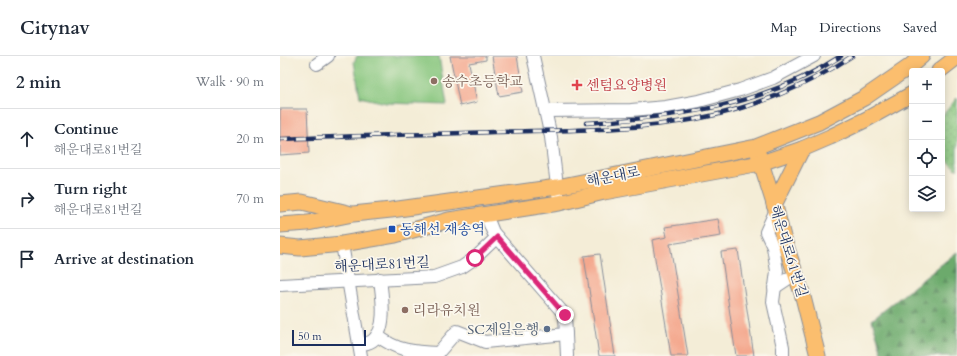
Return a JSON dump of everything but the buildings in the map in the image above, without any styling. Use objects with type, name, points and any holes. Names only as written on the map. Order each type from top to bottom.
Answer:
[{"type":"main road","name":"해운대로","points":[[280,225],[308,223],[353,214],[557,187],[756,147],[819,122],[864,98],[909,68],[922,56]]},
{"type":"main road","points":[[943,68],[957,57]]},
{"type":"main road","name":"해운대로","points":[[280,246],[300,248],[342,244],[395,235],[449,220],[559,203],[604,192],[761,163],[802,149],[865,120],[909,96]]},
{"type":"main road","name":"해운대로61번길","points":[[756,147],[775,207],[793,277],[818,356]]},
{"type":"main road","points":[[775,207],[802,149]]},
{"type":"main road","points":[[280,204],[302,202],[353,214]]},
{"type":"street","points":[[317,64],[328,56]]},
{"type":"street","points":[[533,56],[551,137],[559,203]]},
{"type":"street","points":[[546,111],[631,110],[666,107],[699,101],[740,90],[773,78],[814,56]]},
{"type":"street","points":[[775,207],[766,232],[773,248],[777,271],[773,302],[783,347],[783,356]]},
{"type":"street","points":[[486,215],[493,232],[565,315],[567,356]]},
{"type":"street","name":"해운대로81번길","points":[[280,285],[434,277],[462,267],[475,258],[497,237]]},
{"type":"street","points":[[342,244],[360,350],[371,342],[381,330],[382,309],[380,279]]},
{"type":"street","points":[[777,271],[793,277]]},
{"type":"street","points":[[774,288],[793,277]]},
{"type":"street","points":[[377,335],[382,340],[399,349],[438,354],[457,331],[485,342],[566,334]]},
{"type":"green space","points":[[357,56],[439,56],[447,105],[386,103],[360,97],[354,62]]},
{"type":"green space","points":[[957,98],[957,170],[945,158],[945,112]]},
{"type":"green space","points":[[957,252],[957,356],[883,356],[872,320]]},
{"type":"railway","points":[[586,123],[686,113],[750,98],[781,87],[811,73],[841,56]]},
{"type":"railway","points":[[280,139],[621,128],[671,123],[716,115],[757,103],[816,78],[852,56]]},
{"type":"place","name":"송수초등학교","points":[[434,81]]},
{"type":"place","name":"센텀요양병원","points":[[577,85]]},
{"type":"place","name":"동해선 재송역","points":[[392,229]]},
{"type":"place","name":"리라유치원","points":[[405,310]]},
{"type":"place","name":"SC제일은행","points":[[547,329]]},
{"type":"route","points":[[475,258],[497,237],[565,315]]}]
